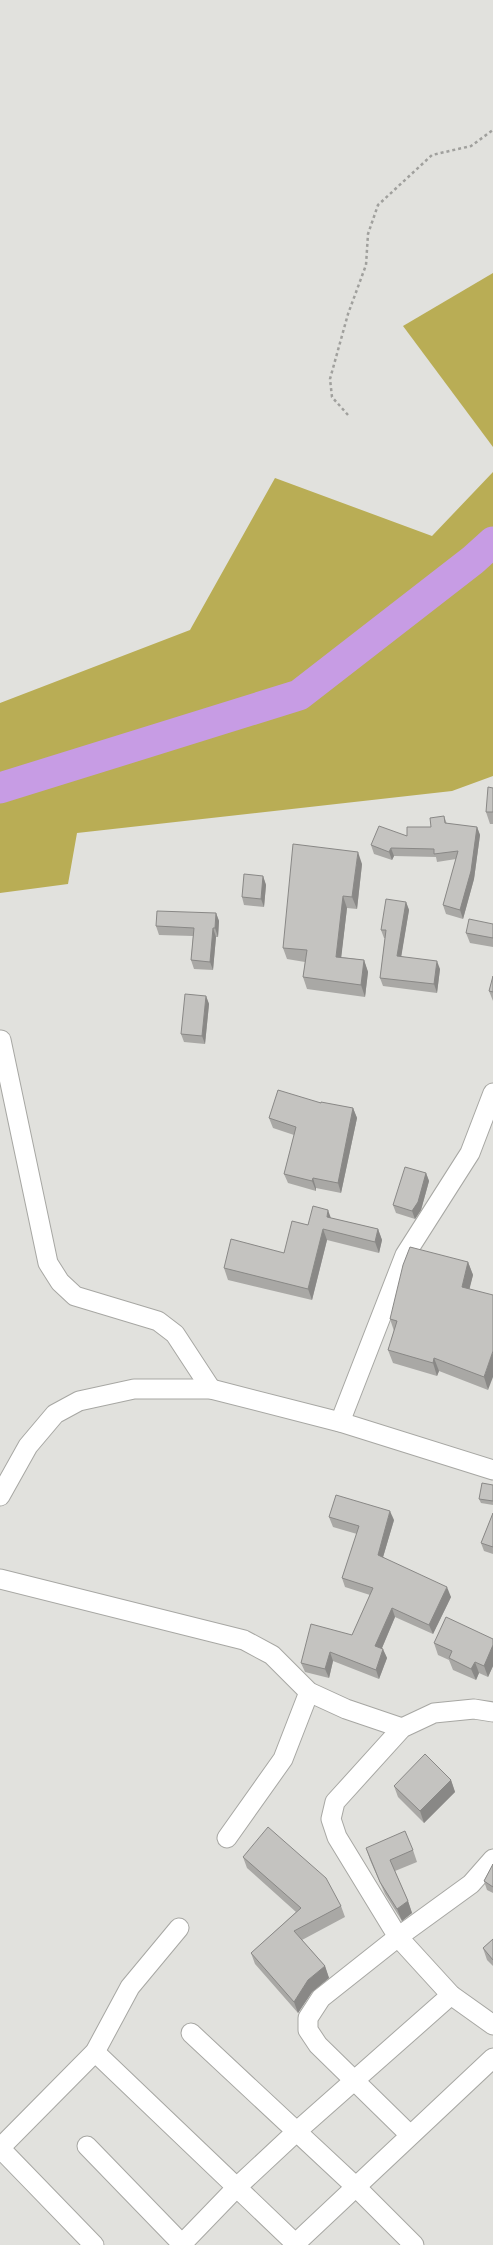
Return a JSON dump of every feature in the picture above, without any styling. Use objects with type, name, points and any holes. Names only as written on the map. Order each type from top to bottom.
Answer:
[{"type":"street","points":[[1,1040],[48,1263],[60,1282],[75,1296],[158,1321],[175,1334],[211,1389]]},
{"type":"street","points":[[340,1422],[405,1255],[470,1153],[492,1098]]},
{"type":"street","points":[[0,1496],[28,1446],[55,1414],[79,1401],[134,1389],[211,1389],[340,1422],[493,1470]]},
{"type":"street","points":[[0,1579],[244,1640],[272,1655],[309,1692],[346,1709],[402,1728]]},
{"type":"street","points":[[227,1838],[283,1759],[309,1692]]},
{"type":"street","points":[[493,1712],[474,1709],[434,1713],[402,1728],[335,1802],[331,1819],[336,1837],[398,1937],[451,1995],[493,2025]]},
{"type":"street","points":[[410,2135],[318,2045],[308,2030],[308,2018],[321,1998],[398,1937],[471,1884],[493,1859]]},
{"type":"street","points":[[94,2245],[0,2148],[95,2052],[130,1987],[179,1928]]},
{"type":"street","points":[[87,2146],[182,2245],[237,2187],[296,2132],[451,1995]]},
{"type":"street","points":[[191,2033],[355,2186],[414,2245]]},
{"type":"street","points":[[95,2052],[296,2245],[355,2186],[493,2058]]},
{"type":"path","points":[[348,415],[332,397],[330,379],[350,307],[366,265],[368,234],[378,205],[432,156],[471,146],[493,130]]},
{"type":"shaded area","points":[[493,273],[493,447],[403,326]]},
{"type":"shaded area","points":[[493,472],[493,776],[452,791],[77,833],[68,884],[0,893],[0,703],[190,630],[275,478],[432,536]]},
{"type":"building","points":[[488,787],[493,788],[493,812],[486,812]]},
{"type":"building","points":[[444,816],[445,823],[477,827],[471,871],[460,910],[443,905],[458,851],[434,854],[434,849],[391,848],[389,852],[371,845],[379,826],[407,836],[407,827],[431,827],[430,818]]},
{"type":"building","points":[[293,844],[358,852],[352,897],[343,896],[336,957],[364,960],[361,985],[303,977],[307,950],[283,948]]},
{"type":"building","points":[[244,874],[263,876],[261,899],[242,897]]},
{"type":"building","points":[[386,899],[406,902],[397,956],[437,961],[434,984],[380,978],[386,930],[381,930]]},
{"type":"building","points":[[157,911],[216,913],[210,962],[191,960],[194,928],[156,926]]},
{"type":"building","points":[[469,919],[493,924],[493,938],[466,933]]},
{"type":"building","points":[[493,976],[493,992],[489,991]]},
{"type":"building","points":[[185,994],[206,996],[202,1036],[181,1034]]},
{"type":"building","points":[[278,1090],[321,1103],[353,1108],[338,1183],[313,1178],[312,1181],[284,1174],[296,1127],[269,1118]]},
{"type":"building","points":[[405,1167],[426,1173],[418,1202],[412,1211],[393,1205]]},
{"type":"building","points":[[313,1206],[328,1210],[327,1217],[378,1229],[375,1242],[323,1229],[308,1289],[224,1268],[231,1239],[284,1253],[292,1221],[308,1225]]},
{"type":"building","points":[[410,1247],[468,1262],[462,1287],[493,1295],[493,1351],[484,1377],[434,1358],[433,1363],[388,1350],[397,1321],[390,1319],[403,1265]]},
{"type":"building","points":[[482,1483],[493,1485],[493,1501],[479,1499]]},
{"type":"building","points":[[336,1495],[390,1511],[378,1555],[447,1587],[429,1625],[392,1608],[375,1646],[383,1649],[376,1670],[330,1652],[325,1669],[301,1663],[311,1624],[352,1635],[373,1588],[342,1578],[359,1526],[329,1517]]},
{"type":"building","points":[[493,1513],[493,1547],[481,1543]]},
{"type":"building","points":[[446,1617],[493,1639],[493,1645],[484,1666],[475,1662],[471,1669],[449,1658],[452,1651],[434,1643]]},
{"type":"building","points":[[425,1754],[451,1780],[420,1811],[394,1786]]},
{"type":"building","points":[[268,1827],[326,1878],[341,1906],[294,1931],[325,1966],[308,1980],[294,2002],[251,1953],[301,1908],[243,1857]]},
{"type":"building","points":[[405,1831],[413,1850],[390,1860],[408,1901],[397,1909],[380,1882],[366,1848]]},
{"type":"building","points":[[493,1864],[493,1887],[484,1881]]},
{"type":"building","points":[[493,1939],[493,1960],[483,1948]]},
{"type":"waterway","points":[[0,788],[299,695],[473,560],[493,542]]}]
